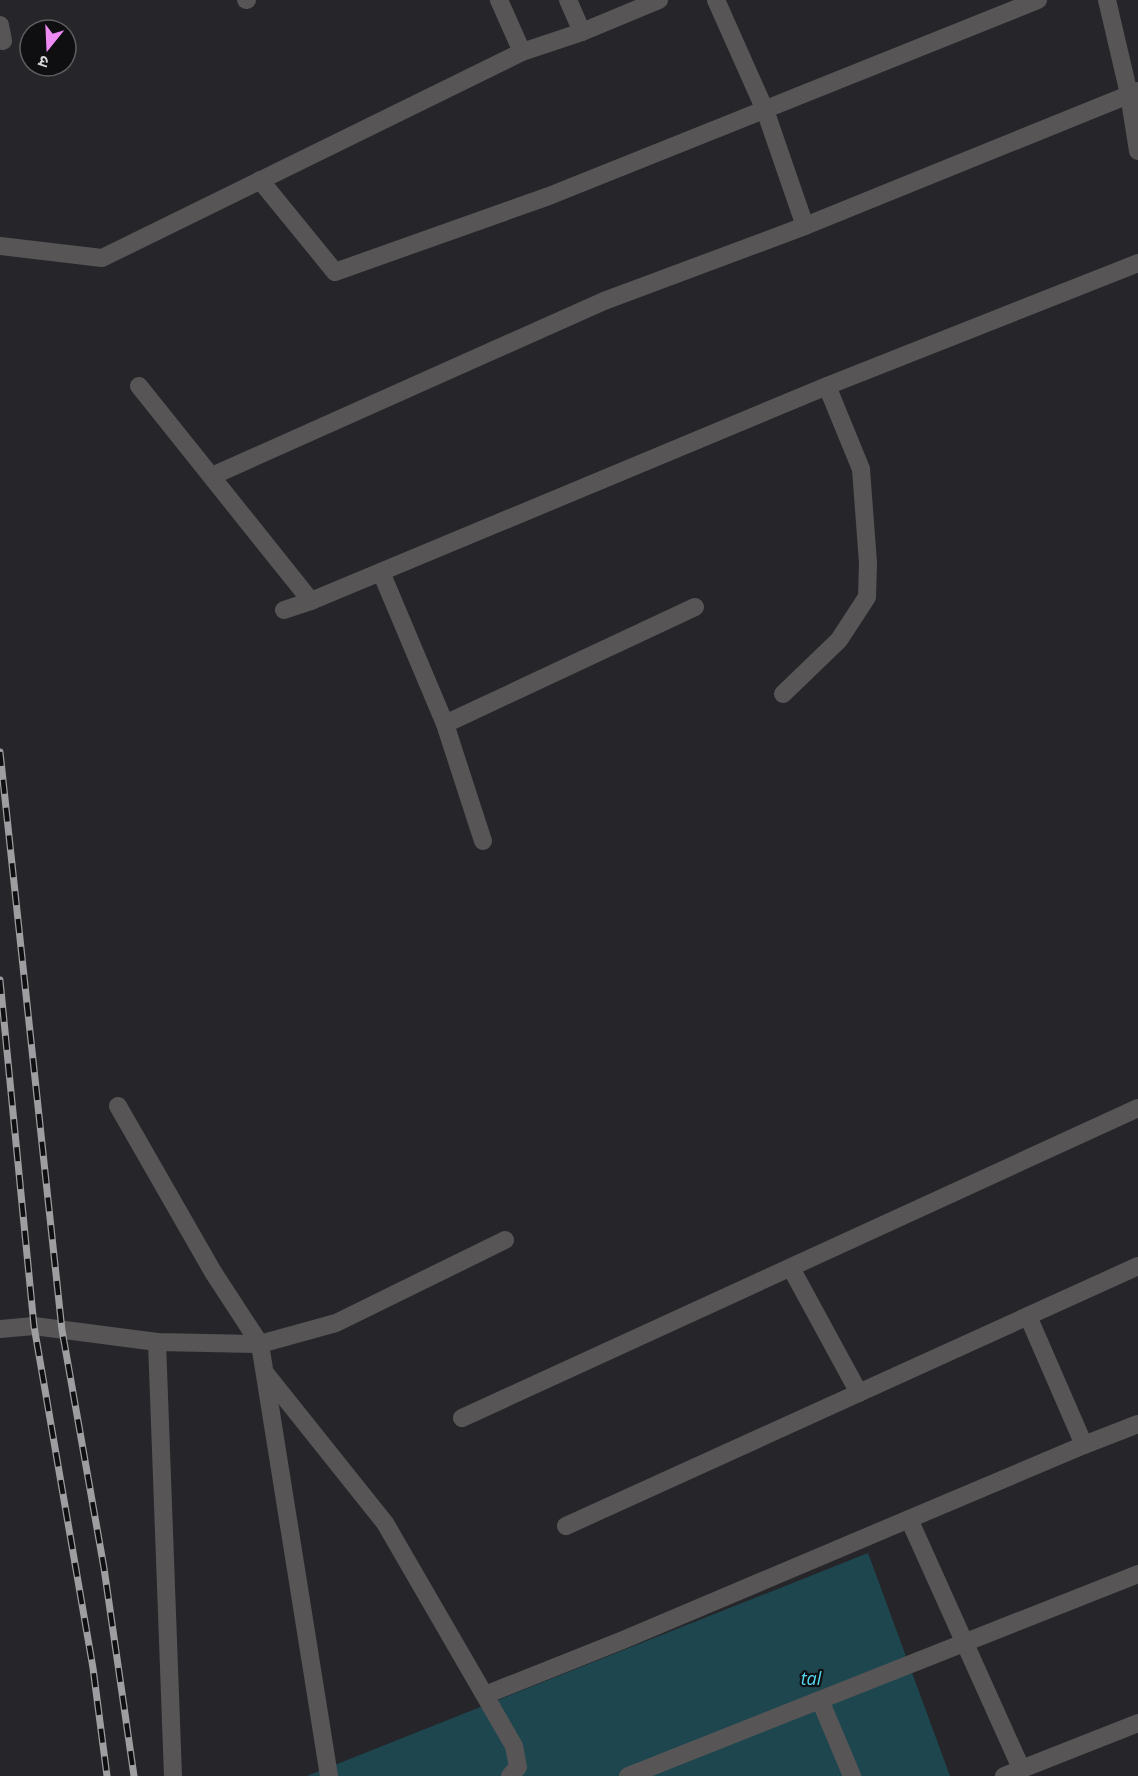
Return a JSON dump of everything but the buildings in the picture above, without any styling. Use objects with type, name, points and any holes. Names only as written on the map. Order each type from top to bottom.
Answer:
[{"type":"street","points":[[499,0],[522,52]]},
{"type":"street","points":[[568,0],[582,32]]},
{"type":"street","points":[[0,246],[102,258],[522,52],[582,32],[659,0]]},
{"type":"street","points":[[716,0],[765,110],[805,226]]},
{"type":"street","points":[[260,180],[335,272],[549,196],[1038,0]]},
{"type":"street","points":[[1107,0],[1133,93],[1138,151]]},
{"type":"street","points":[[212,476],[604,301],[805,226],[1133,93]]},
{"type":"street","points":[[284,610],[311,601],[827,386],[1138,263]]},
{"type":"street","points":[[139,386],[311,601]]},
{"type":"street","points":[[783,694],[838,640],[867,597],[866,529],[861,469],[827,386]]},
{"type":"street","points":[[381,572],[445,724],[483,841]]},
{"type":"street","points":[[445,724],[695,607]]},
{"type":"street","points":[[118,1106],[213,1272],[260,1344],[329,1776]]},
{"type":"street","points":[[462,1418],[1138,1108]]},
{"type":"street","points":[[0,1329],[34,1326],[157,1342],[260,1344],[336,1323],[505,1240]]},
{"type":"street","points":[[566,1526],[1138,1266]]},
{"type":"street","points":[[790,1268],[859,1393]]},
{"type":"street","points":[[1028,1316],[1084,1445]]},
{"type":"street","points":[[157,1342],[173,1776]]},
{"type":"street","points":[[265,1372],[385,1523],[514,1746],[518,1767],[510,1776]]},
{"type":"street","points":[[485,1695],[623,1640],[1138,1424]]},
{"type":"street","points":[[909,1519],[962,1643],[1021,1768]]},
{"type":"street","points":[[628,1776],[1138,1574]]},
{"type":"street","points":[[820,1700],[852,1776]]},
{"type":"street","points":[[1004,1776],[1138,1723]]},
{"type":"water","name":"tal","points":[[868,1553],[950,1776],[307,1776]]},
{"type":"railway","points":[[0,752],[62,1330],[104,1568],[134,1776]]},
{"type":"railway","points":[[0,980],[34,1326],[93,1668],[107,1776]]}]
